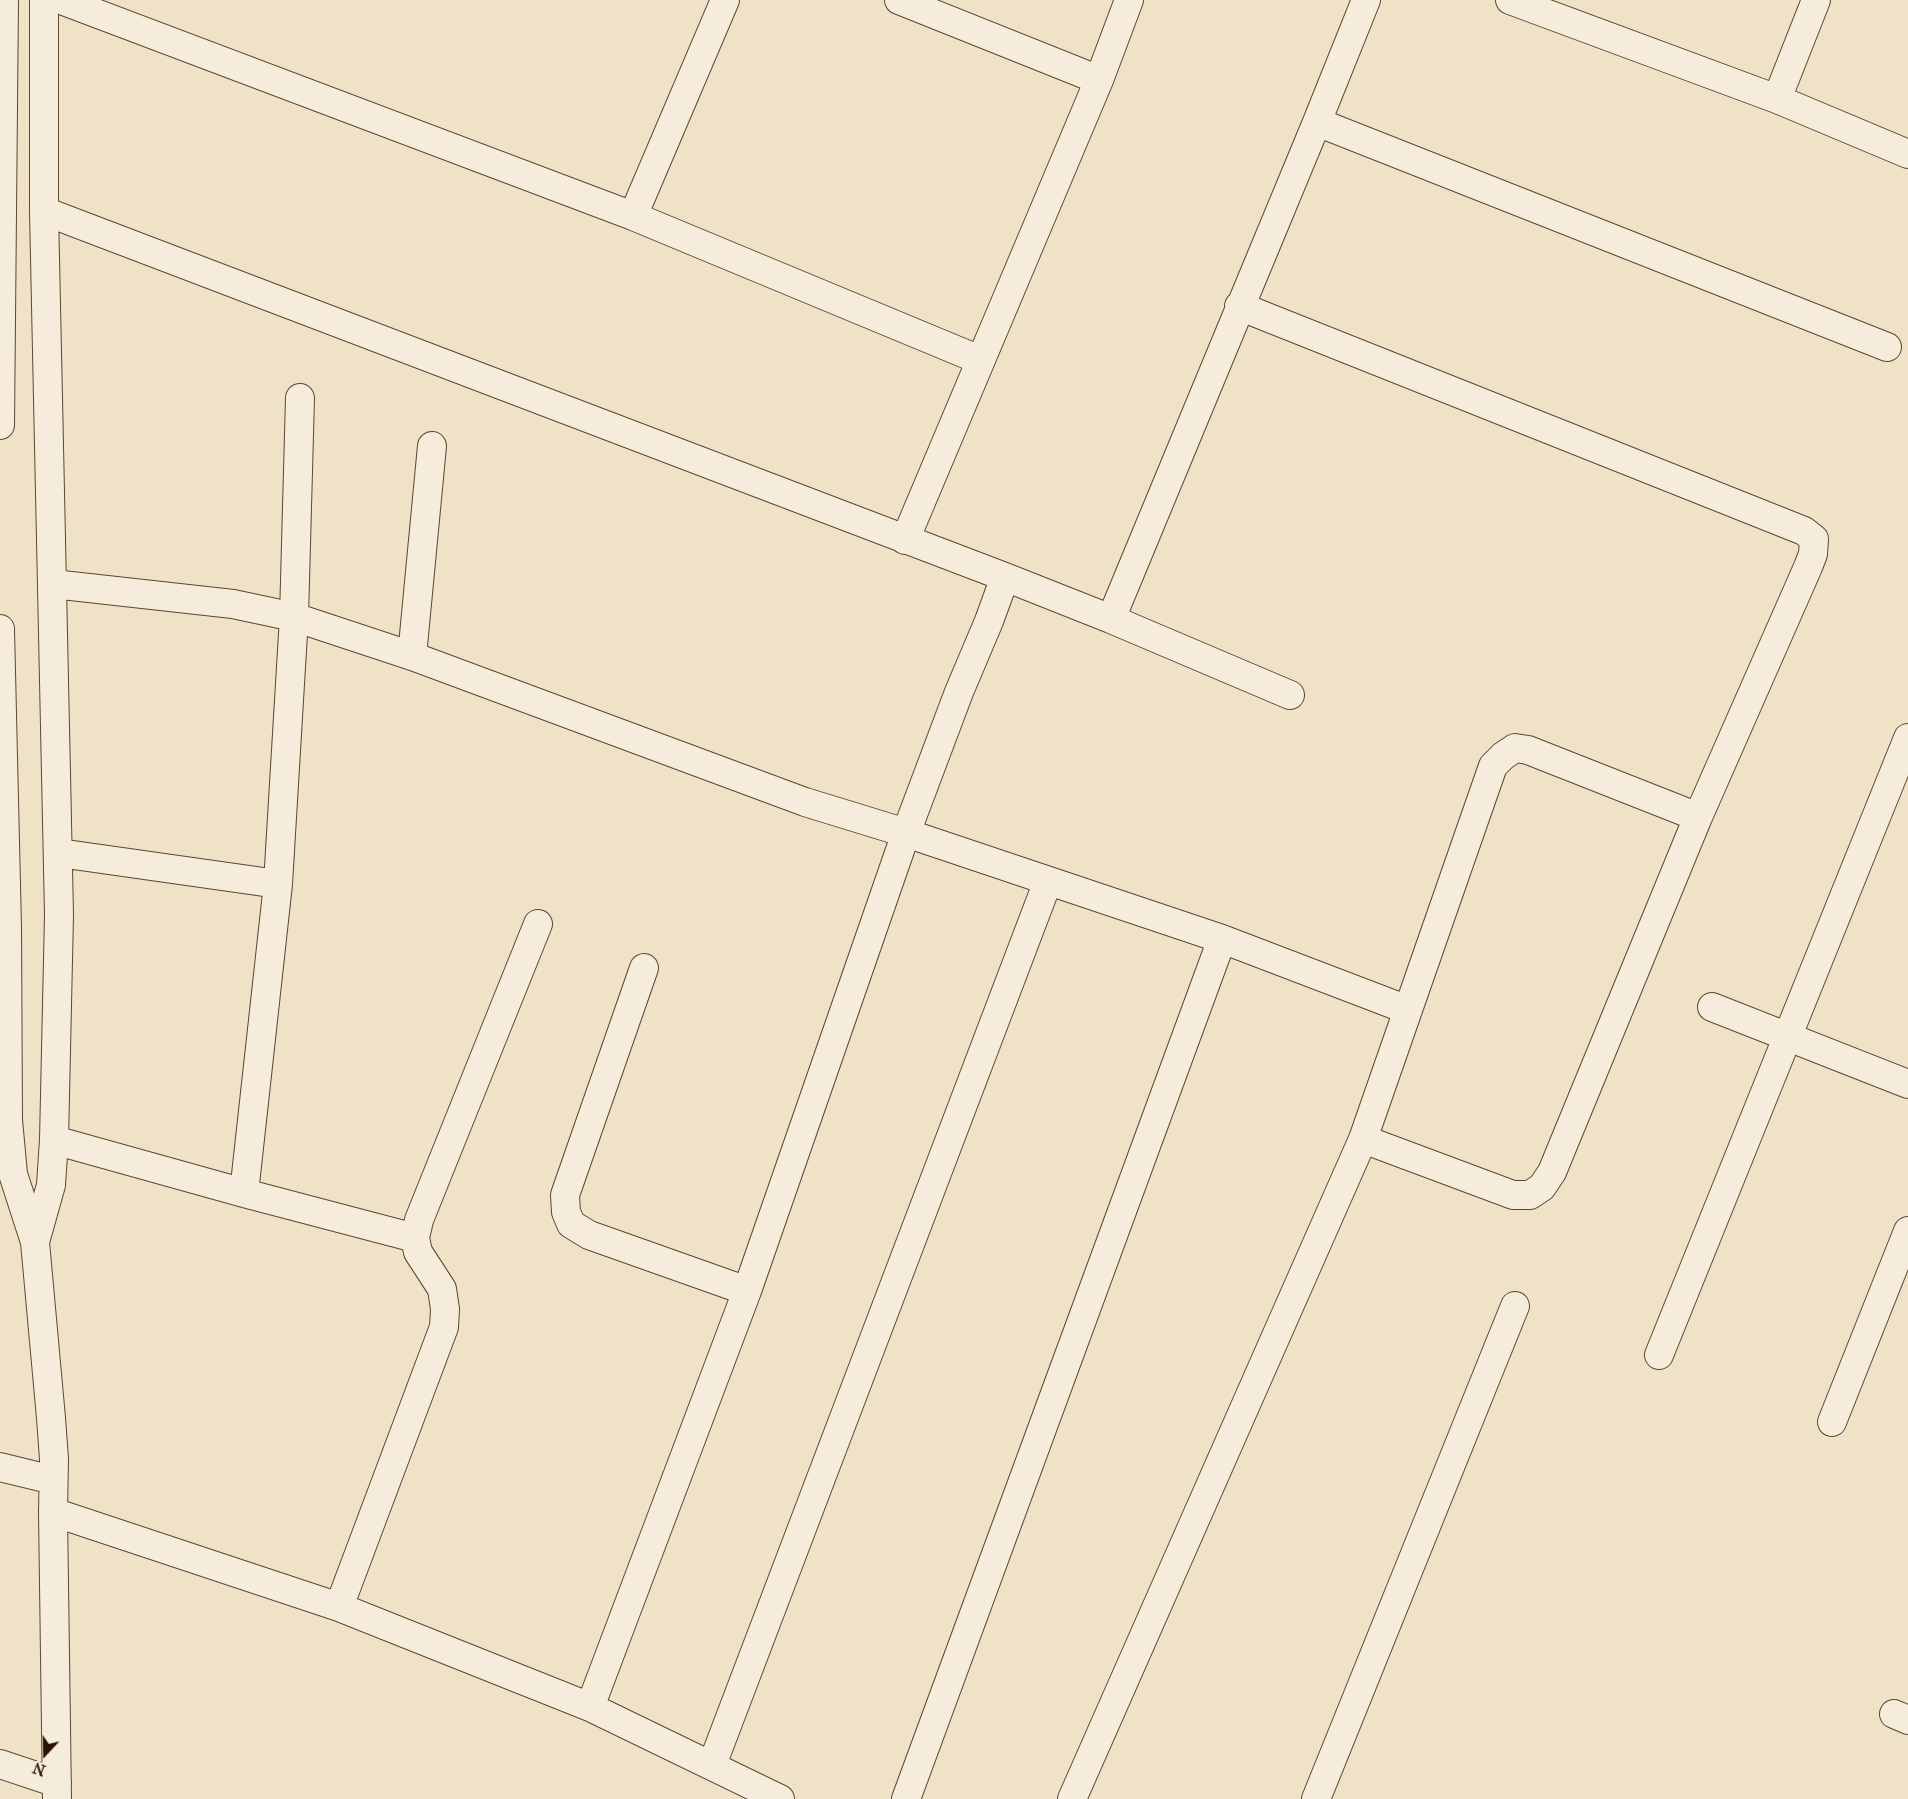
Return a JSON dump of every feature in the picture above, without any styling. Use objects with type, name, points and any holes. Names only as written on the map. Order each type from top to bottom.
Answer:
[{"type":"street","points":[[0,425],[4,0]]},
{"type":"street","points":[[35,1242],[51,1185],[54,1140],[59,915],[44,211],[44,0]]},
{"type":"street","points":[[61,0],[633,216],[980,360]]},
{"type":"street","points":[[633,216],[725,0]]},
{"type":"street","points":[[899,0],[1100,80]]},
{"type":"street","points":[[904,540],[1100,80],[1129,0]]},
{"type":"street","points":[[1111,619],[1318,122],[1366,0]]},
{"type":"street","points":[[1510,0],[1777,99],[1908,154]]},
{"type":"street","points":[[1777,99],[1816,0]]},
{"type":"street","points":[[1318,122],[1887,347]]},
{"type":"street","points":[[44,211],[1005,577],[1111,619],[1290,695]]},
{"type":"street","points":[[1240,306],[1804,531],[1814,539],[1813,554],[1808,567],[1698,817],[1552,1172],[1542,1187],[1530,1195],[1512,1195],[1362,1139]]},
{"type":"street","points":[[244,1193],[278,884],[294,617],[300,398]]},
{"type":"street","points":[[412,656],[432,446]]},
{"type":"street","points":[[590,1707],[747,1291],[906,833],[958,692],[989,621],[1005,577]]},
{"type":"street","points":[[53,584],[233,604],[294,617],[412,656],[805,802],[906,833],[1222,939],[1408,1010]]},
{"type":"street","points":[[0,629],[8,1129],[13,1174],[35,1242],[52,1418],[57,1791],[0,1764]]},
{"type":"street","points":[[1659,1355],[1908,738]]},
{"type":"street","points":[[1072,1799],[1362,1139],[1494,766],[1514,748],[1528,750],[1698,817]]},
{"type":"street","points":[[59,854],[278,884]]},
{"type":"street","points":[[712,1765],[1048,881]]},
{"type":"street","points":[[339,1607],[444,1327],[445,1309],[442,1289],[418,1252],[415,1238],[419,1220],[538,924]]},
{"type":"street","points":[[906,1799],[1222,939]]},
{"type":"street","points":[[644,968],[565,1195],[566,1212],[571,1224],[589,1235],[747,1291]]},
{"type":"street","points":[[1712,1007],[1908,1084]]},
{"type":"street","points":[[54,1140],[415,1238]]},
{"type":"street","points":[[1832,1422],[1908,1231]]},
{"type":"street","points":[[1316,1799],[1514,1306]]},
{"type":"street","points":[[0,1467],[53,1480]]},
{"type":"street","points":[[53,1512],[339,1607],[590,1707],[780,1799]]}]
